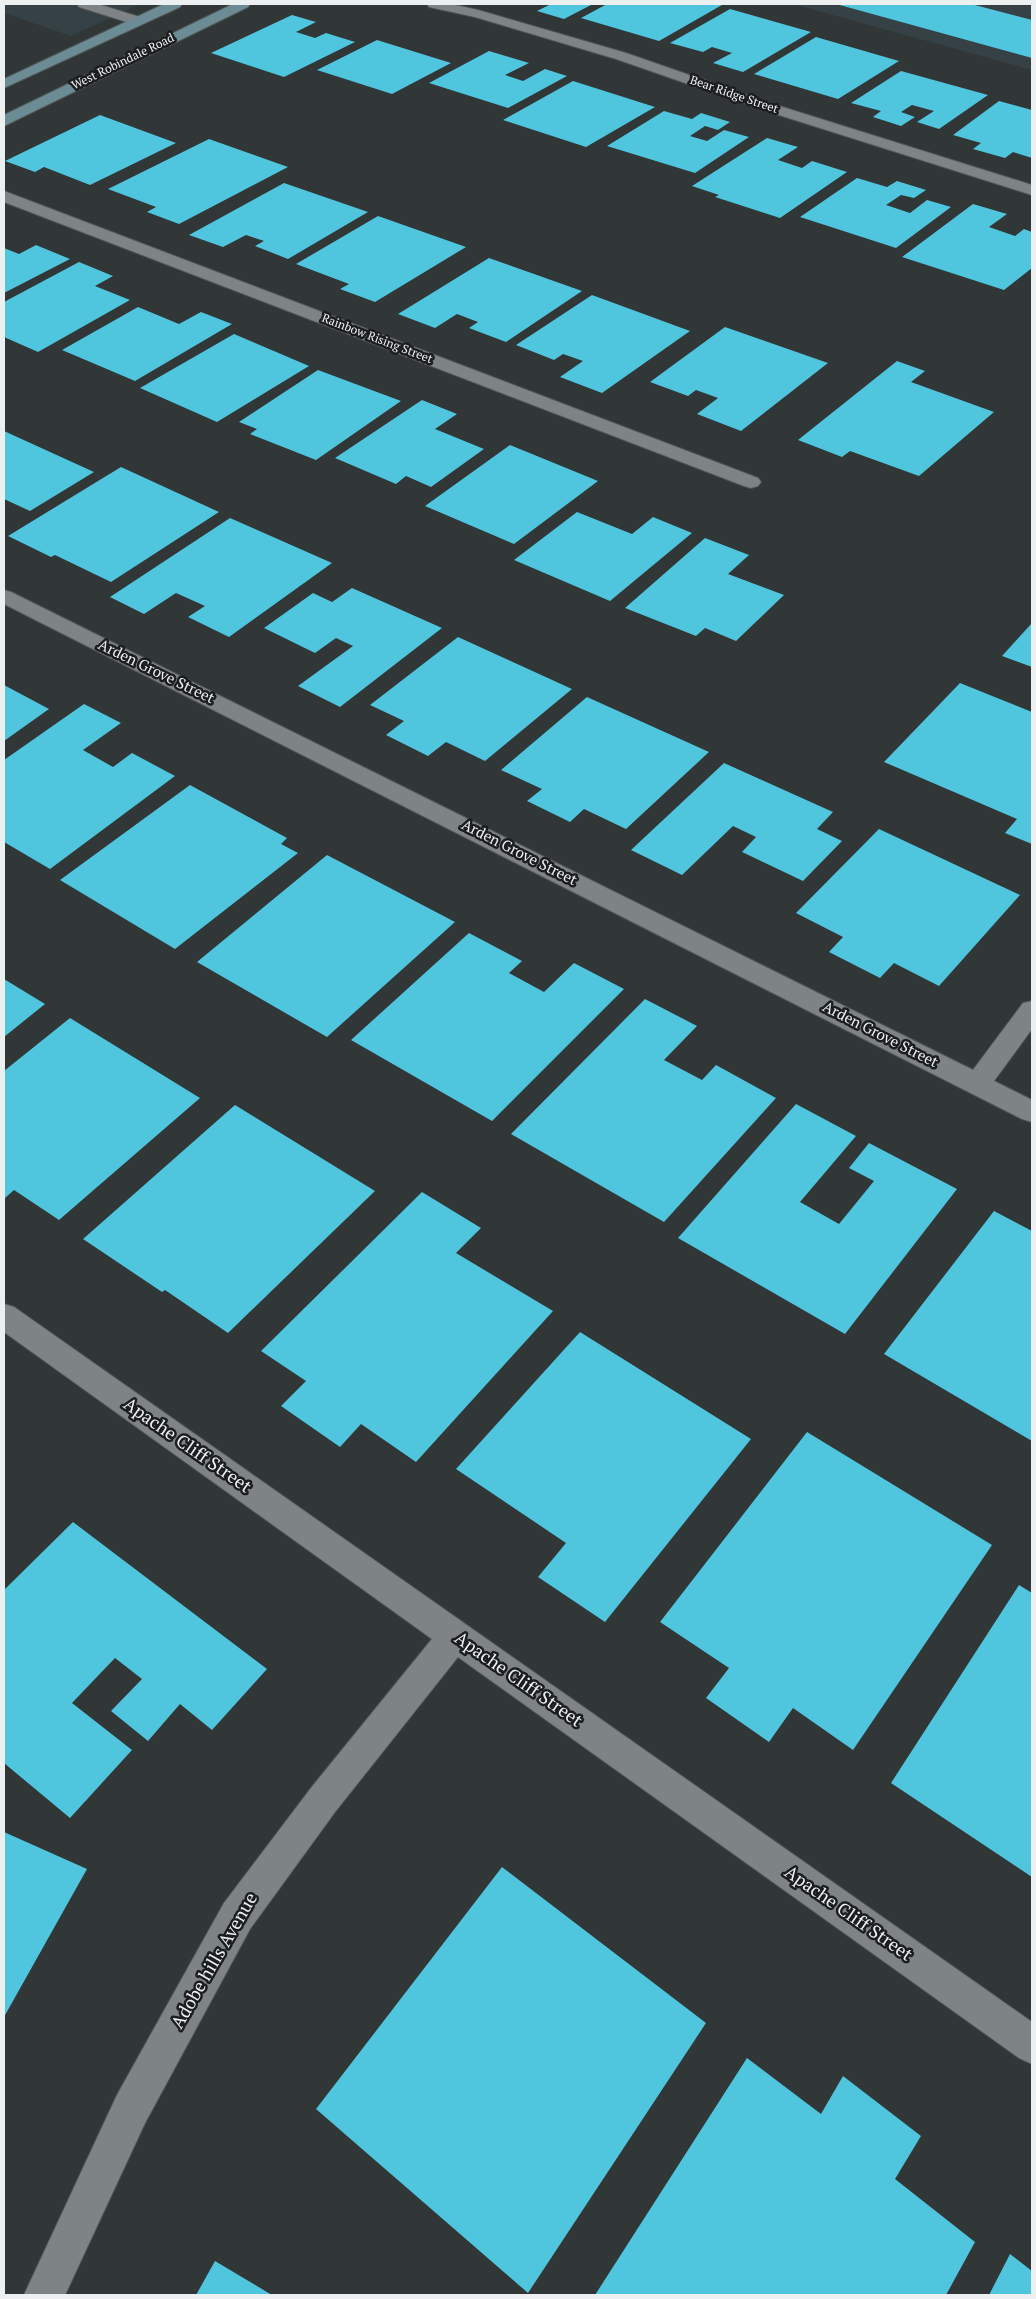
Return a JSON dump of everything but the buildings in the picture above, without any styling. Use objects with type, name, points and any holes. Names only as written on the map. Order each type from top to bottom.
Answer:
[{"type":"main road","points":[[4,84],[175,4]]},
{"type":"main road","name":"West Robindale Road","points":[[4,121],[243,4]]},
{"type":"street","points":[[84,4],[138,21]]},
{"type":"street","name":"Bear Ridge Street","points":[[434,4],[478,14],[621,56],[768,107],[1032,190]]},
{"type":"street","name":"Rainbow Rising Street","points":[[4,196],[751,482]]},
{"type":"street","name":"Arden Grove Street","points":[[4,596],[1032,1112]]},
{"type":"street","points":[[977,1084],[1032,1010]]},
{"type":"street","name":"Apache Cliff Street","points":[[4,1316],[1032,2045]]},
{"type":"street","name":"Adobe hills Avenue","points":[[44,2295],[130,2109],[237,1916],[323,1800],[456,1636]]},
{"type":"shaded area","points":[[4,4],[141,4],[71,36],[4,13]]},
{"type":"shaded area","points":[[793,4],[1032,4],[1032,70]]}]
